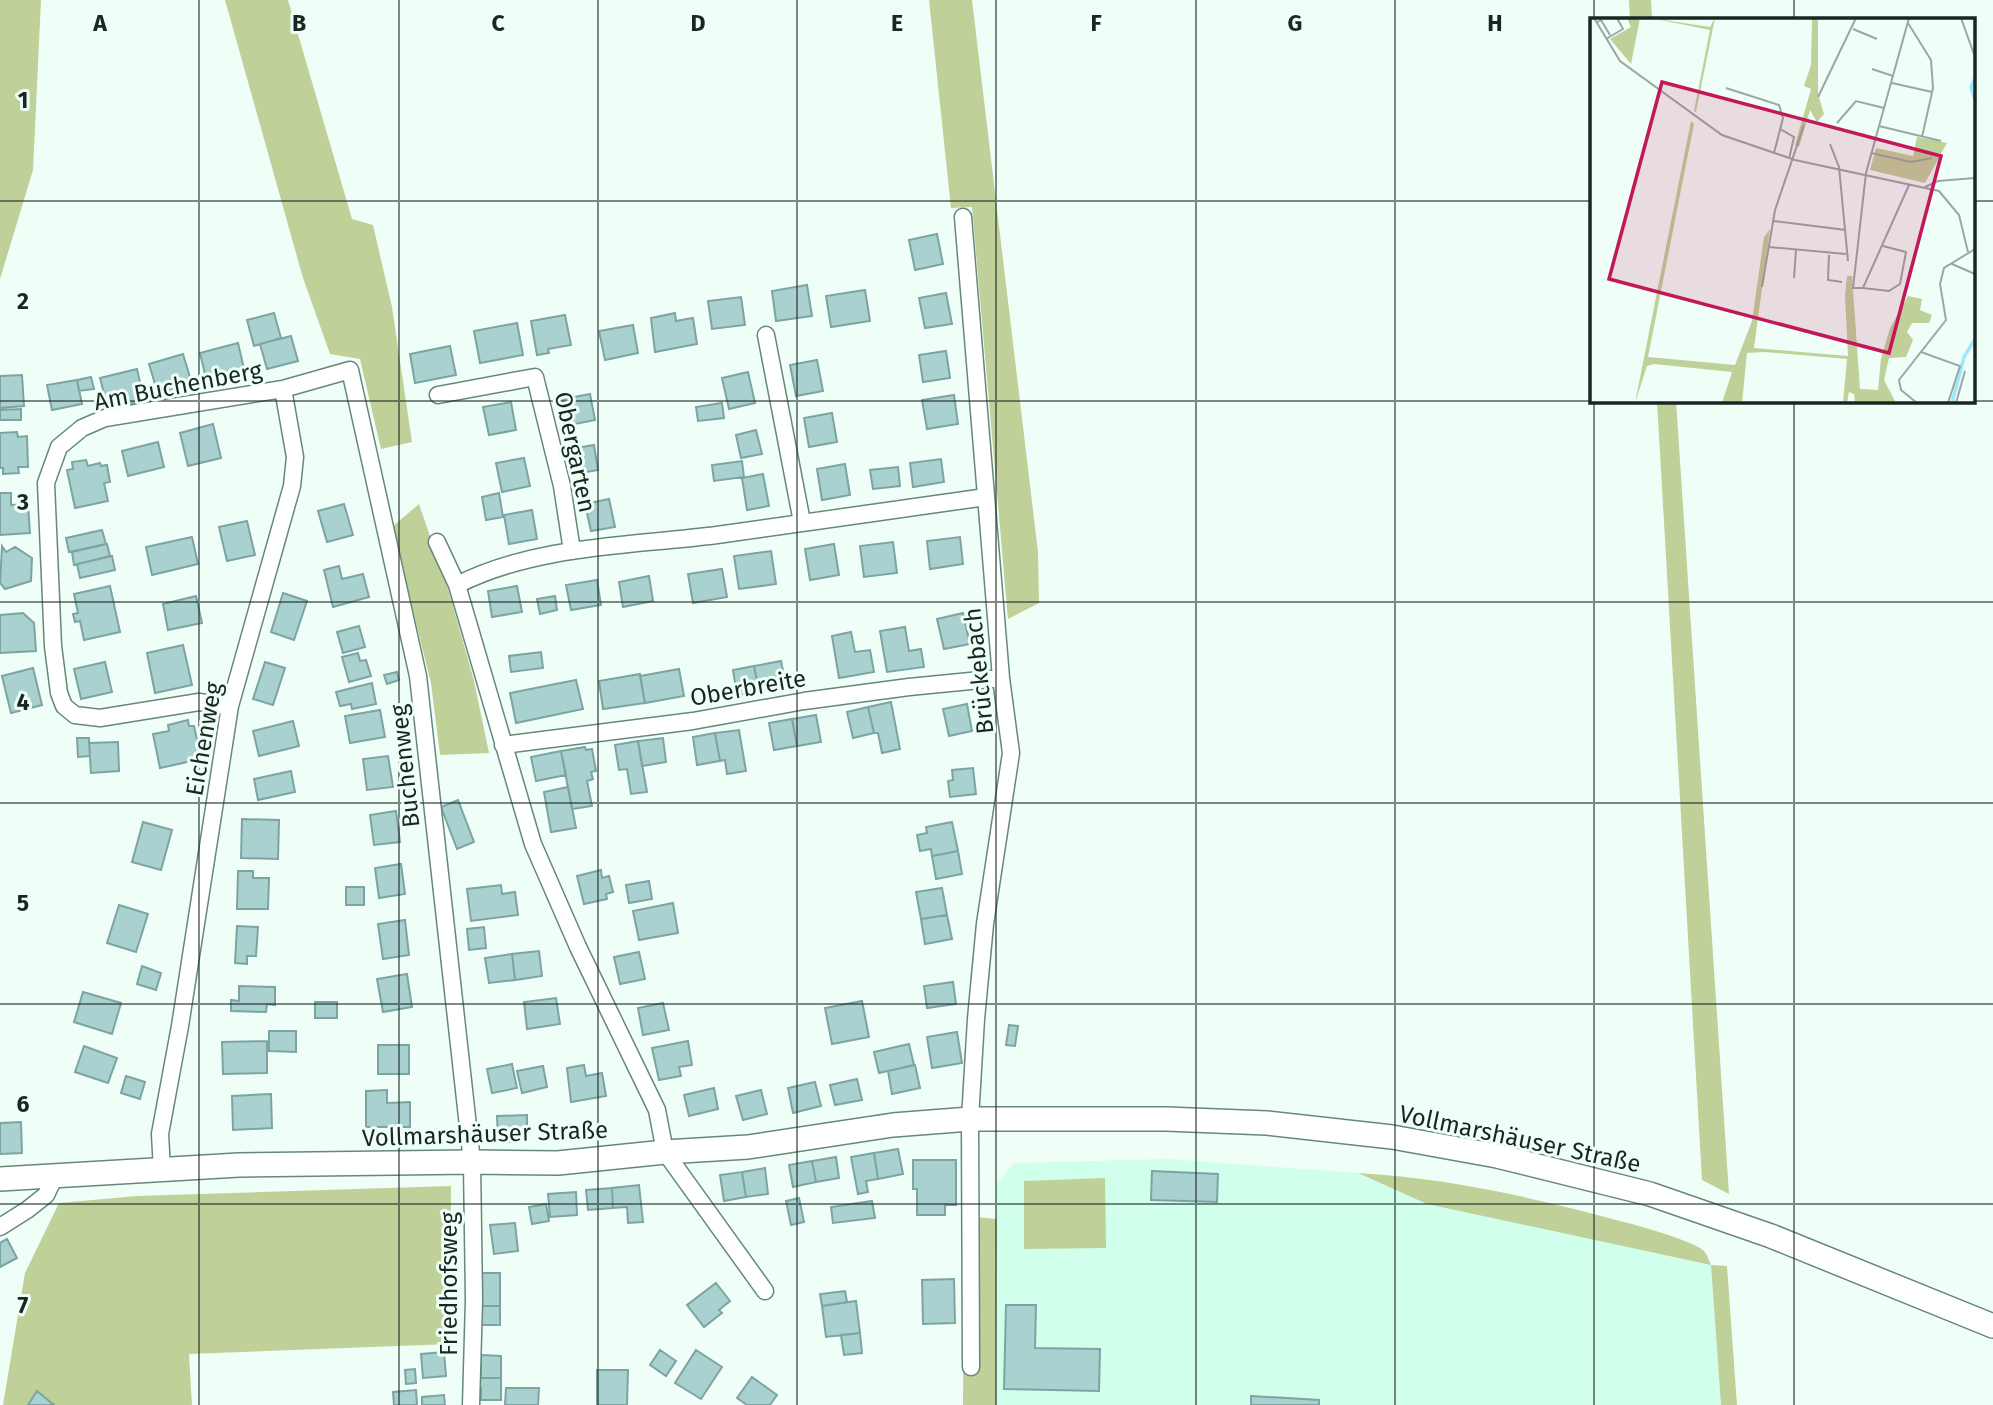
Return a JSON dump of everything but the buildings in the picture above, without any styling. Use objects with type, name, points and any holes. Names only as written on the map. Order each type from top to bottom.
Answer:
[{"type":"main road","name":"Vollmarshäuser Straße","points":[[0,1179],[239,1165],[558,1163],[748,1147],[893,1125],[970,1119],[1131,1118],[1267,1123],[1392,1137],[1497,1156],[1650,1194],[1771,1237],[1993,1326]]},
{"type":"street","name":"Brückebach","points":[[963,217],[1001,678],[1011,753],[985,924],[970,1119]]},
{"type":"street","points":[[766,335],[802,522]]},
{"type":"street","name":"Buchenweg","points":[[284,389],[350,370],[418,676],[472,1162]]},
{"type":"street","name":"Obergarten","points":[[438,395],[536,377],[562,486],[572,551]]},
{"type":"street","name":"Eichenweg","points":[[162,1170],[160,1134],[180,1026],[230,706],[292,486],[295,457],[284,389]]},
{"type":"street","name":"Am Buchenberg","points":[[230,706],[199,702],[100,718],[75,715],[64,706],[59,693],[53,646],[46,483],[59,447],[82,428],[105,418],[284,389]]},
{"type":"street","name":"Obergarten","points":[[457,585],[483,571],[572,551],[717,535],[986,497]]},
{"type":"street","points":[[437,542],[457,585],[533,844],[578,947],[657,1110],[665,1152],[765,1291]]},
{"type":"street","name":"Oberbreite","points":[[503,745],[693,721],[856,694],[1001,678]]},
{"type":"street","points":[[970,1119],[971,1367]]},
{"type":"street","name":"Friedhofsweg","points":[[471,1405],[474,1300],[472,1162]]},
{"type":"street","points":[[0,1227],[46,1195],[57,1174]]},
{"type":"shaded area","points":[[0,0],[41,0],[33,170],[0,279]]},
{"type":"shaded area","points":[[225,0],[288,0],[352,219],[373,225],[392,307],[412,442],[381,449],[360,359],[330,354],[303,278]]},
{"type":"shaded area","points":[[929,0],[972,0],[1038,552],[1039,603],[1008,619],[972,207],[951,208]]},
{"type":"shaded area","points":[[1629,0],[1651,0],[1652,18],[1630,18]]},
{"type":"shaded area","points":[[1657,402],[1676,402],[1729,1194],[1702,1180]]},
{"type":"shaded area","points":[[419,504],[449,592],[474,681],[489,753],[440,755],[431,683],[392,527]]},
{"type":"shaded area","points":[[1169,1159],[1358,1173],[1427,1204],[1711,1265],[1721,1405],[996,1405],[996,1184],[1014,1163]]},
{"type":"shaded area","points":[[1358,1173],[1460,1185],[1595,1214],[1690,1243],[1704,1251],[1711,1265],[1427,1204]]},
{"type":"shaded area","points":[[1105,1178],[1106,1248],[1024,1249],[1024,1181]]},
{"type":"shaded area","points":[[451,1186],[450,1344],[189,1354],[192,1405],[3,1405],[25,1273],[59,1203],[137,1196]]},
{"type":"shaded area","points":[[964,1216],[997,1219],[996,1405],[963,1405]]},
{"type":"shaded area","points":[[1711,1265],[1727,1266],[1737,1405],[1721,1405]]}]
